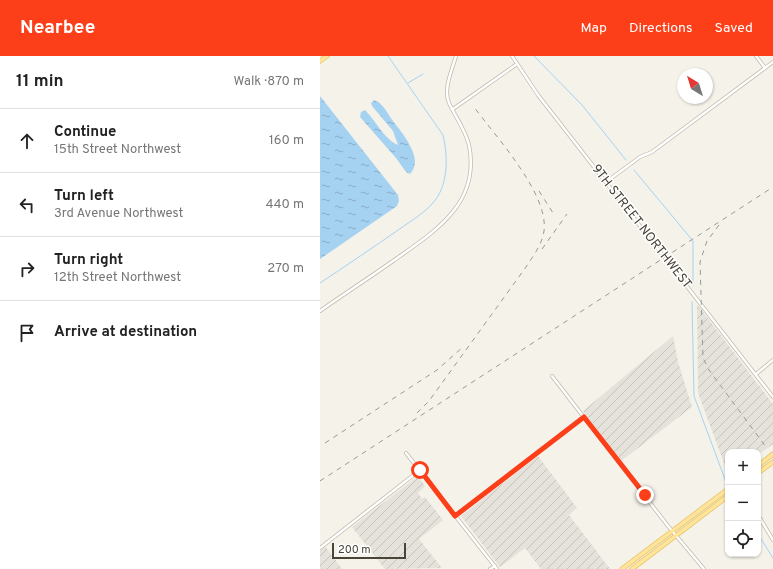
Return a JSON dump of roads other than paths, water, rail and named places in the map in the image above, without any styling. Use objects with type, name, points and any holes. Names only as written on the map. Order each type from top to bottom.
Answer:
[{"type":"main road","points":[[320,61],[327,56]]},
{"type":"main road","points":[[761,464],[773,454]]},
{"type":"main road","points":[[761,471],[773,462]]},
{"type":"main road","points":[[622,569],[725,491]]},
{"type":"main road","points":[[632,569],[725,498]]},
{"type":"street","points":[[320,311],[431,235],[441,226],[457,207],[466,187],[470,159],[465,133],[449,103],[449,81],[456,56]]},
{"type":"street","name":"9TH STREET NORTHWEST","points":[[512,56],[538,94],[773,397]]},
{"type":"street","points":[[756,56],[765,68]]},
{"type":"street","points":[[606,182],[640,157],[652,152],[773,62]]},
{"type":"street","points":[[453,109],[517,64]]},
{"type":"street","points":[[756,374],[773,360]]},
{"type":"street","points":[[552,376],[672,531],[680,538],[704,569]]},
{"type":"street","points":[[455,516],[584,417]]},
{"type":"street","points":[[406,452],[497,569]]},
{"type":"street","points":[[320,548],[420,470]]},
{"type":"street","points":[[761,520],[773,540]]},
{"type":"street","points":[[490,569],[494,566]]},
{"type":"water","points":[[320,96],[398,195],[399,201],[397,206],[320,259]]},
{"type":"water","points":[[374,100],[385,109],[406,139],[414,154],[414,168],[410,174],[406,172],[396,158],[360,117],[361,112],[365,110],[388,139],[398,145],[393,131],[372,106],[371,103]]},
{"type":"waterway","points":[[320,283],[425,211],[438,197],[442,189],[446,171],[446,152],[443,135],[388,56]]},
{"type":"waterway","points":[[534,56],[582,105],[626,160]]},
{"type":"waterway","points":[[408,83],[423,74]]},
{"type":"waterway","points":[[634,170],[693,241],[693,285]]},
{"type":"waterway","points":[[692,302],[694,396],[725,479]]},
{"type":"waterway","points":[[761,539],[773,558]]},
{"type":"railway","points":[[417,413],[429,401],[526,267],[539,246],[544,231],[543,216],[538,200],[530,183],[519,166],[474,107]]},
{"type":"railway","points":[[320,481],[773,187]]},
{"type":"railway","points":[[539,191],[553,213]]},
{"type":"railway","points":[[542,249],[567,214]]},
{"type":"railway","points":[[719,225],[707,241],[700,262],[703,358],[709,370],[766,447]]},
{"type":"railway","points":[[325,443],[437,370],[464,346]]}]
